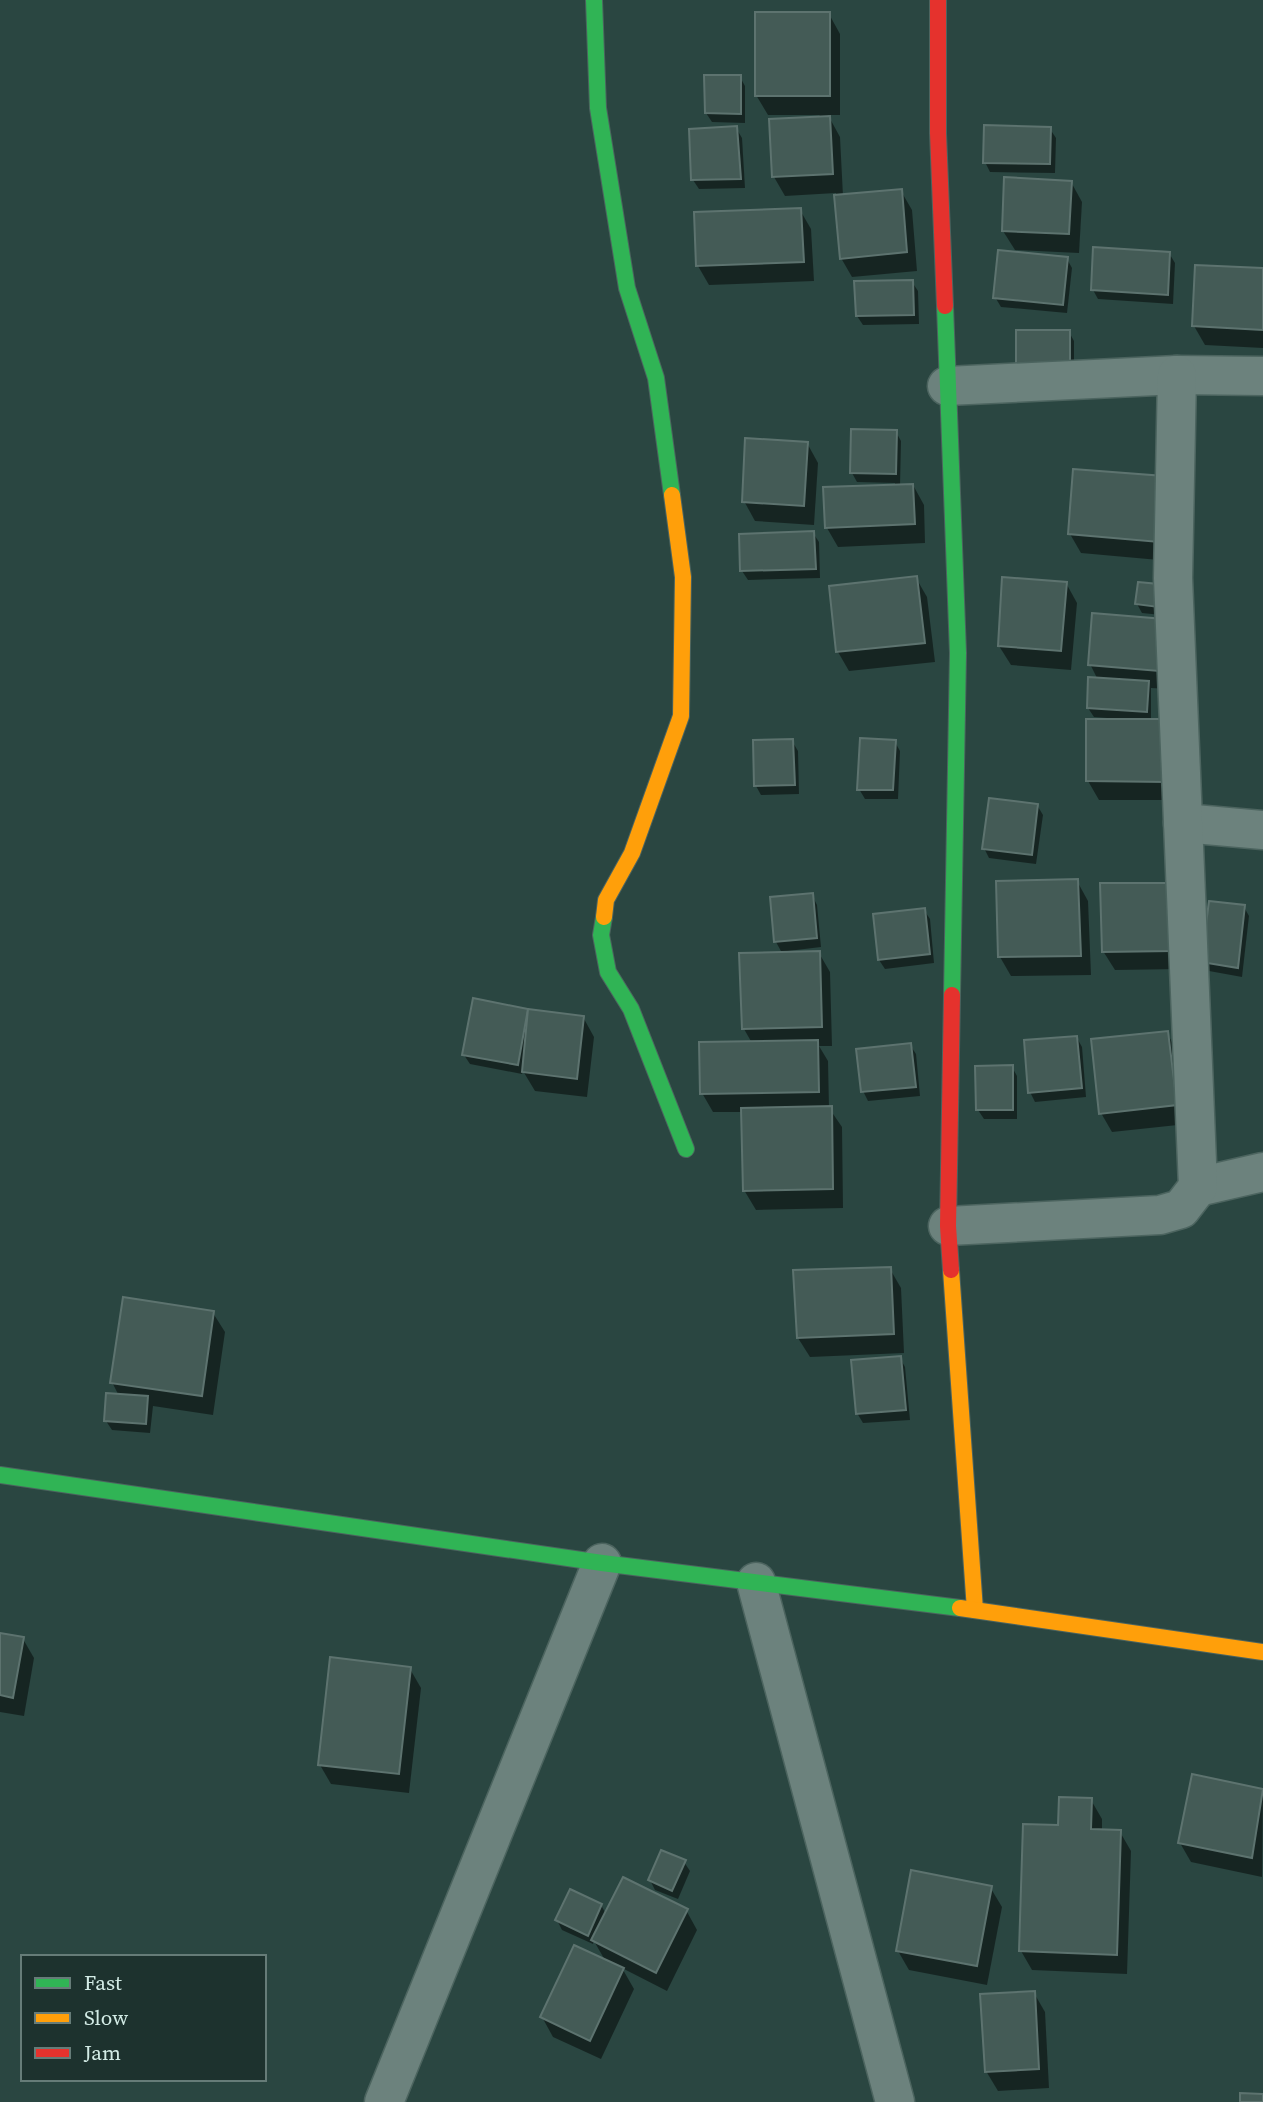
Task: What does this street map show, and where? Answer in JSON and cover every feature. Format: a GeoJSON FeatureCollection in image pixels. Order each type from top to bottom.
{"type":"FeatureCollection","features":[{"type":"Feature","properties":{"kind":"street"},"geometry":{"type":"LineString","coordinates":[[594,0],[598,108],[627,288],[656,378],[683,577],[681,716],[632,853],[606,900],[601,935],[608,972],[631,1009],[686,1149]]}},
{"type":"Feature","properties":{"kind":"street"},"geometry":{"type":"LineString","coordinates":[[938,0],[938,133],[958,653],[948,1226],[975,1610]]}},
{"type":"Feature","properties":{"kind":"street"},"geometry":{"type":"LineString","coordinates":[[947,386],[1177,375],[1263,376]]}},
{"type":"Feature","properties":{"kind":"street"},"geometry":{"type":"LineString","coordinates":[[1177,375],[1173,578],[1198,1187]]}},
{"type":"Feature","properties":{"kind":"street"},"geometry":{"type":"LineString","coordinates":[[1183,824],[1263,830]]}},
{"type":"Feature","properties":{"kind":"street"},"geometry":{"type":"LineString","coordinates":[[948,1226],[1160,1215],[1181,1209],[1198,1187],[1263,1172]]}},
{"type":"Feature","properties":{"kind":"street"},"geometry":{"type":"LineString","coordinates":[[0,1475],[602,1563],[975,1610],[1263,1652]]}},
{"type":"Feature","properties":{"kind":"street"},"geometry":{"type":"LineString","coordinates":[[384,2102],[602,1563]]}},
{"type":"Feature","properties":{"kind":"street"},"geometry":{"type":"LineString","coordinates":[[756,1582],[894,2102]]}},
{"type":"Feature","properties":{"kind":"building"},"geometry":{"type":"Polygon","coordinates":[[[755,12],[830,12],[830,96],[755,96],[755,12]]]}},
{"type":"Feature","properties":{"kind":"building"},"geometry":{"type":"Polygon","coordinates":[[[704,75],[741,75],[741,114],[705,113],[704,75]]]}},
{"type":"Feature","properties":{"kind":"building"},"geometry":{"type":"Polygon","coordinates":[[[830,116],[833,174],[772,177],[769,119],[830,116]]]}},
{"type":"Feature","properties":{"kind":"building"},"geometry":{"type":"Polygon","coordinates":[[[984,125],[1051,127],[1050,164],[983,163],[984,125]]]}},
{"type":"Feature","properties":{"kind":"building"},"geometry":{"type":"Polygon","coordinates":[[[737,126],[741,179],[691,180],[689,129],[737,126]]]}},
{"type":"Feature","properties":{"kind":"building"},"geometry":{"type":"Polygon","coordinates":[[[1004,177],[1072,181],[1069,234],[1002,231],[1004,177]]]}},
{"type":"Feature","properties":{"kind":"building"},"geometry":{"type":"Polygon","coordinates":[[[902,189],[907,252],[840,259],[834,195],[902,189]]]}},
{"type":"Feature","properties":{"kind":"building"},"geometry":{"type":"Polygon","coordinates":[[[801,208],[804,262],[696,266],[694,212],[801,208]]]}},
{"type":"Feature","properties":{"kind":"building"},"geometry":{"type":"Polygon","coordinates":[[[1093,247],[1170,252],[1168,295],[1091,290],[1093,247]]]}},
{"type":"Feature","properties":{"kind":"building"},"geometry":{"type":"Polygon","coordinates":[[[998,250],[1068,257],[1063,305],[993,298],[998,250]]]}},
{"type":"Feature","properties":{"kind":"building"},"geometry":{"type":"Polygon","coordinates":[[[1195,265],[1263,268],[1263,330],[1192,326],[1195,265]]]}},
{"type":"Feature","properties":{"kind":"building"},"geometry":{"type":"Polygon","coordinates":[[[913,280],[914,315],[856,316],[854,281],[913,280]]]}},
{"type":"Feature","properties":{"kind":"building"},"geometry":{"type":"Polygon","coordinates":[[[1016,330],[1070,330],[1070,375],[1016,374],[1016,330]]]}},
{"type":"Feature","properties":{"kind":"building"},"geometry":{"type":"Polygon","coordinates":[[[851,429],[897,430],[896,474],[850,473],[851,429]]]}},
{"type":"Feature","properties":{"kind":"building"},"geometry":{"type":"Polygon","coordinates":[[[745,438],[808,442],[804,506],[742,502],[745,438]]]}},
{"type":"Feature","properties":{"kind":"building"},"geometry":{"type":"Polygon","coordinates":[[[1073,469],[1164,476],[1159,542],[1068,534],[1073,469]]]}},
{"type":"Feature","properties":{"kind":"building"},"geometry":{"type":"Polygon","coordinates":[[[913,484],[915,524],[825,528],[823,487],[913,484]]]}},
{"type":"Feature","properties":{"kind":"building"},"geometry":{"type":"Polygon","coordinates":[[[814,531],[816,569],[740,571],[739,534],[814,531]]]}},
{"type":"Feature","properties":{"kind":"building"},"geometry":{"type":"Polygon","coordinates":[[[917,576],[925,643],[836,652],[829,586],[917,576]]]}},
{"type":"Feature","properties":{"kind":"building"},"geometry":{"type":"Polygon","coordinates":[[[1002,577],[1067,582],[1061,651],[998,646],[1002,577]]]}},
{"type":"Feature","properties":{"kind":"building"},"geometry":{"type":"Polygon","coordinates":[[[1138,582],[1169,585],[1166,608],[1135,604],[1138,582]]]}},
{"type":"Feature","properties":{"kind":"building"},"geometry":{"type":"Polygon","coordinates":[[[1092,613],[1164,619],[1159,671],[1088,665],[1092,613]]]}},
{"type":"Feature","properties":{"kind":"building"},"geometry":{"type":"Polygon","coordinates":[[[1088,677],[1149,681],[1147,712],[1087,708],[1088,677]]]}},
{"type":"Feature","properties":{"kind":"building"},"geometry":{"type":"Polygon","coordinates":[[[1086,719],[1165,719],[1166,782],[1086,781],[1086,719]]]}},
{"type":"Feature","properties":{"kind":"building"},"geometry":{"type":"Polygon","coordinates":[[[860,738],[896,740],[893,790],[857,790],[860,738]]]}},
{"type":"Feature","properties":{"kind":"building"},"geometry":{"type":"Polygon","coordinates":[[[793,739],[795,785],[754,786],[753,740],[793,739]]]}},
{"type":"Feature","properties":{"kind":"building"},"geometry":{"type":"Polygon","coordinates":[[[989,798],[1038,804],[1032,855],[982,849],[989,798]]]}},
{"type":"Feature","properties":{"kind":"building"},"geometry":{"type":"Polygon","coordinates":[[[1078,879],[1081,956],[998,957],[996,881],[1078,879]]]}},
{"type":"Feature","properties":{"kind":"building"},"geometry":{"type":"Polygon","coordinates":[[[1100,883],[1171,883],[1172,951],[1102,952],[1100,883]]]}},
{"type":"Feature","properties":{"kind":"building"},"geometry":{"type":"Polygon","coordinates":[[[813,893],[817,938],[774,942],[770,897],[813,893]]]}},
{"type":"Feature","properties":{"kind":"building"},"geometry":{"type":"Polygon","coordinates":[[[1209,901],[1245,905],[1238,968],[1201,962],[1209,901]]]}},
{"type":"Feature","properties":{"kind":"building"},"geometry":{"type":"Polygon","coordinates":[[[925,908],[930,954],[878,960],[873,914],[925,908]]]}},
{"type":"Feature","properties":{"kind":"building"},"geometry":{"type":"Polygon","coordinates":[[[820,951],[822,1027],[742,1029],[739,953],[820,951]]]}},
{"type":"Feature","properties":{"kind":"building"},"geometry":{"type":"Polygon","coordinates":[[[473,998],[528,1009],[518,1065],[462,1055],[473,998]]]}},
{"type":"Feature","properties":{"kind":"building"},"geometry":{"type":"Polygon","coordinates":[[[528,1009],[584,1016],[577,1079],[522,1072],[528,1009]]]}},
{"type":"Feature","properties":{"kind":"building"},"geometry":{"type":"Polygon","coordinates":[[[1168,1031],[1177,1105],[1099,1114],[1091,1039],[1168,1031]]]}},
{"type":"Feature","properties":{"kind":"building"},"geometry":{"type":"Polygon","coordinates":[[[1077,1036],[1082,1088],[1028,1093],[1024,1040],[1077,1036]]]}},
{"type":"Feature","properties":{"kind":"building"},"geometry":{"type":"Polygon","coordinates":[[[818,1040],[819,1092],[700,1094],[699,1042],[818,1040]]]}},
{"type":"Feature","properties":{"kind":"building"},"geometry":{"type":"Polygon","coordinates":[[[911,1043],[916,1087],[861,1092],[856,1049],[911,1043]]]}},
{"type":"Feature","properties":{"kind":"building"},"geometry":{"type":"Polygon","coordinates":[[[1013,1065],[1013,1110],[976,1110],[975,1066],[1013,1065]]]}},
{"type":"Feature","properties":{"kind":"building"},"geometry":{"type":"Polygon","coordinates":[[[832,1106],[833,1189],[743,1191],[741,1108],[832,1106]]]}},
{"type":"Feature","properties":{"kind":"building"},"geometry":{"type":"Polygon","coordinates":[[[891,1267],[894,1334],[797,1338],[793,1270],[891,1267]]]}},
{"type":"Feature","properties":{"kind":"building"},"geometry":{"type":"Polygon","coordinates":[[[123,1297],[214,1311],[202,1396],[110,1383],[123,1297]]]}},
{"type":"Feature","properties":{"kind":"building"},"geometry":{"type":"Polygon","coordinates":[[[901,1356],[906,1410],[856,1414],[851,1360],[901,1356]]]}},
{"type":"Feature","properties":{"kind":"building"},"geometry":{"type":"Polygon","coordinates":[[[106,1393],[148,1396],[146,1424],[104,1421],[106,1393]]]}},
{"type":"Feature","properties":{"kind":"building"},"geometry":{"type":"Polygon","coordinates":[[[0,1633],[24,1637],[13,1698],[0,1695],[0,1633]]]}},
{"type":"Feature","properties":{"kind":"building"},"geometry":{"type":"Polygon","coordinates":[[[330,1657],[411,1667],[399,1774],[318,1765],[330,1657]]]}},
{"type":"Feature","properties":{"kind":"building"},"geometry":{"type":"Polygon","coordinates":[[[1192,1774],[1263,1789],[1252,1858],[1178,1843],[1192,1774]]]}},
{"type":"Feature","properties":{"kind":"building"},"geometry":{"type":"Polygon","coordinates":[[[1059,1797],[1092,1798],[1091,1829],[1121,1830],[1117,1955],[1019,1951],[1023,1824],[1058,1825],[1059,1797]]]}},
{"type":"Feature","properties":{"kind":"building"},"geometry":{"type":"Polygon","coordinates":[[[661,1850],[686,1860],[672,1891],[648,1880],[661,1850]]]}},
{"type":"Feature","properties":{"kind":"building"},"geometry":{"type":"Polygon","coordinates":[[[911,1870],[992,1886],[977,1966],[896,1951],[911,1870]]]}},
{"type":"Feature","properties":{"kind":"building"},"geometry":{"type":"Polygon","coordinates":[[[623,1877],[688,1909],[656,1973],[591,1940],[623,1877]]]}},
{"type":"Feature","properties":{"kind":"building"},"geometry":{"type":"Polygon","coordinates":[[[570,1889],[602,1904],[588,1936],[555,1920],[570,1889]]]}},
{"type":"Feature","properties":{"kind":"building"},"geometry":{"type":"Polygon","coordinates":[[[574,1945],[624,1968],[590,2041],[540,2017],[574,1945]]]}},
{"type":"Feature","properties":{"kind":"building"},"geometry":{"type":"Polygon","coordinates":[[[1035,1991],[1039,2069],[985,2072],[980,1994],[1035,1991]]]}},
{"type":"Feature","properties":{"kind":"building"},"geometry":{"type":"Polygon","coordinates":[[[1240,2093],[1263,2094],[1263,2102],[1240,2102],[1240,2093]]]}},
{"type":"Feature","properties":{"kind":"traffic: fast"},"geometry":{"type":"LineString","coordinates":[[594,0],[598,108],[627,288],[656,378],[672,495]]}},
{"type":"Feature","properties":{"kind":"traffic: fast"},"geometry":{"type":"LineString","coordinates":[[945,306],[958,653],[952,995]]}},
{"type":"Feature","properties":{"kind":"traffic: fast"},"geometry":{"type":"LineString","coordinates":[[604,917],[601,935],[608,972],[631,1009],[686,1149]]}},
{"type":"Feature","properties":{"kind":"traffic: fast"},"geometry":{"type":"LineString","coordinates":[[0,1475],[602,1563],[960,1608]]}},
{"type":"Feature","properties":{"kind":"traffic: slow"},"geometry":{"type":"LineString","coordinates":[[604,917],[606,900],[632,853],[681,716],[683,577],[672,495]]}},
{"type":"Feature","properties":{"kind":"traffic: slow"},"geometry":{"type":"LineString","coordinates":[[951,1270],[975,1610]]}},
{"type":"Feature","properties":{"kind":"traffic: slow"},"geometry":{"type":"LineString","coordinates":[[960,1608],[1263,1652]]}},
{"type":"Feature","properties":{"kind":"traffic: jam"},"geometry":{"type":"LineString","coordinates":[[938,0],[938,133],[945,306]]}},
{"type":"Feature","properties":{"kind":"traffic: jam"},"geometry":{"type":"LineString","coordinates":[[951,1270],[948,1226],[952,995]]}}]}
